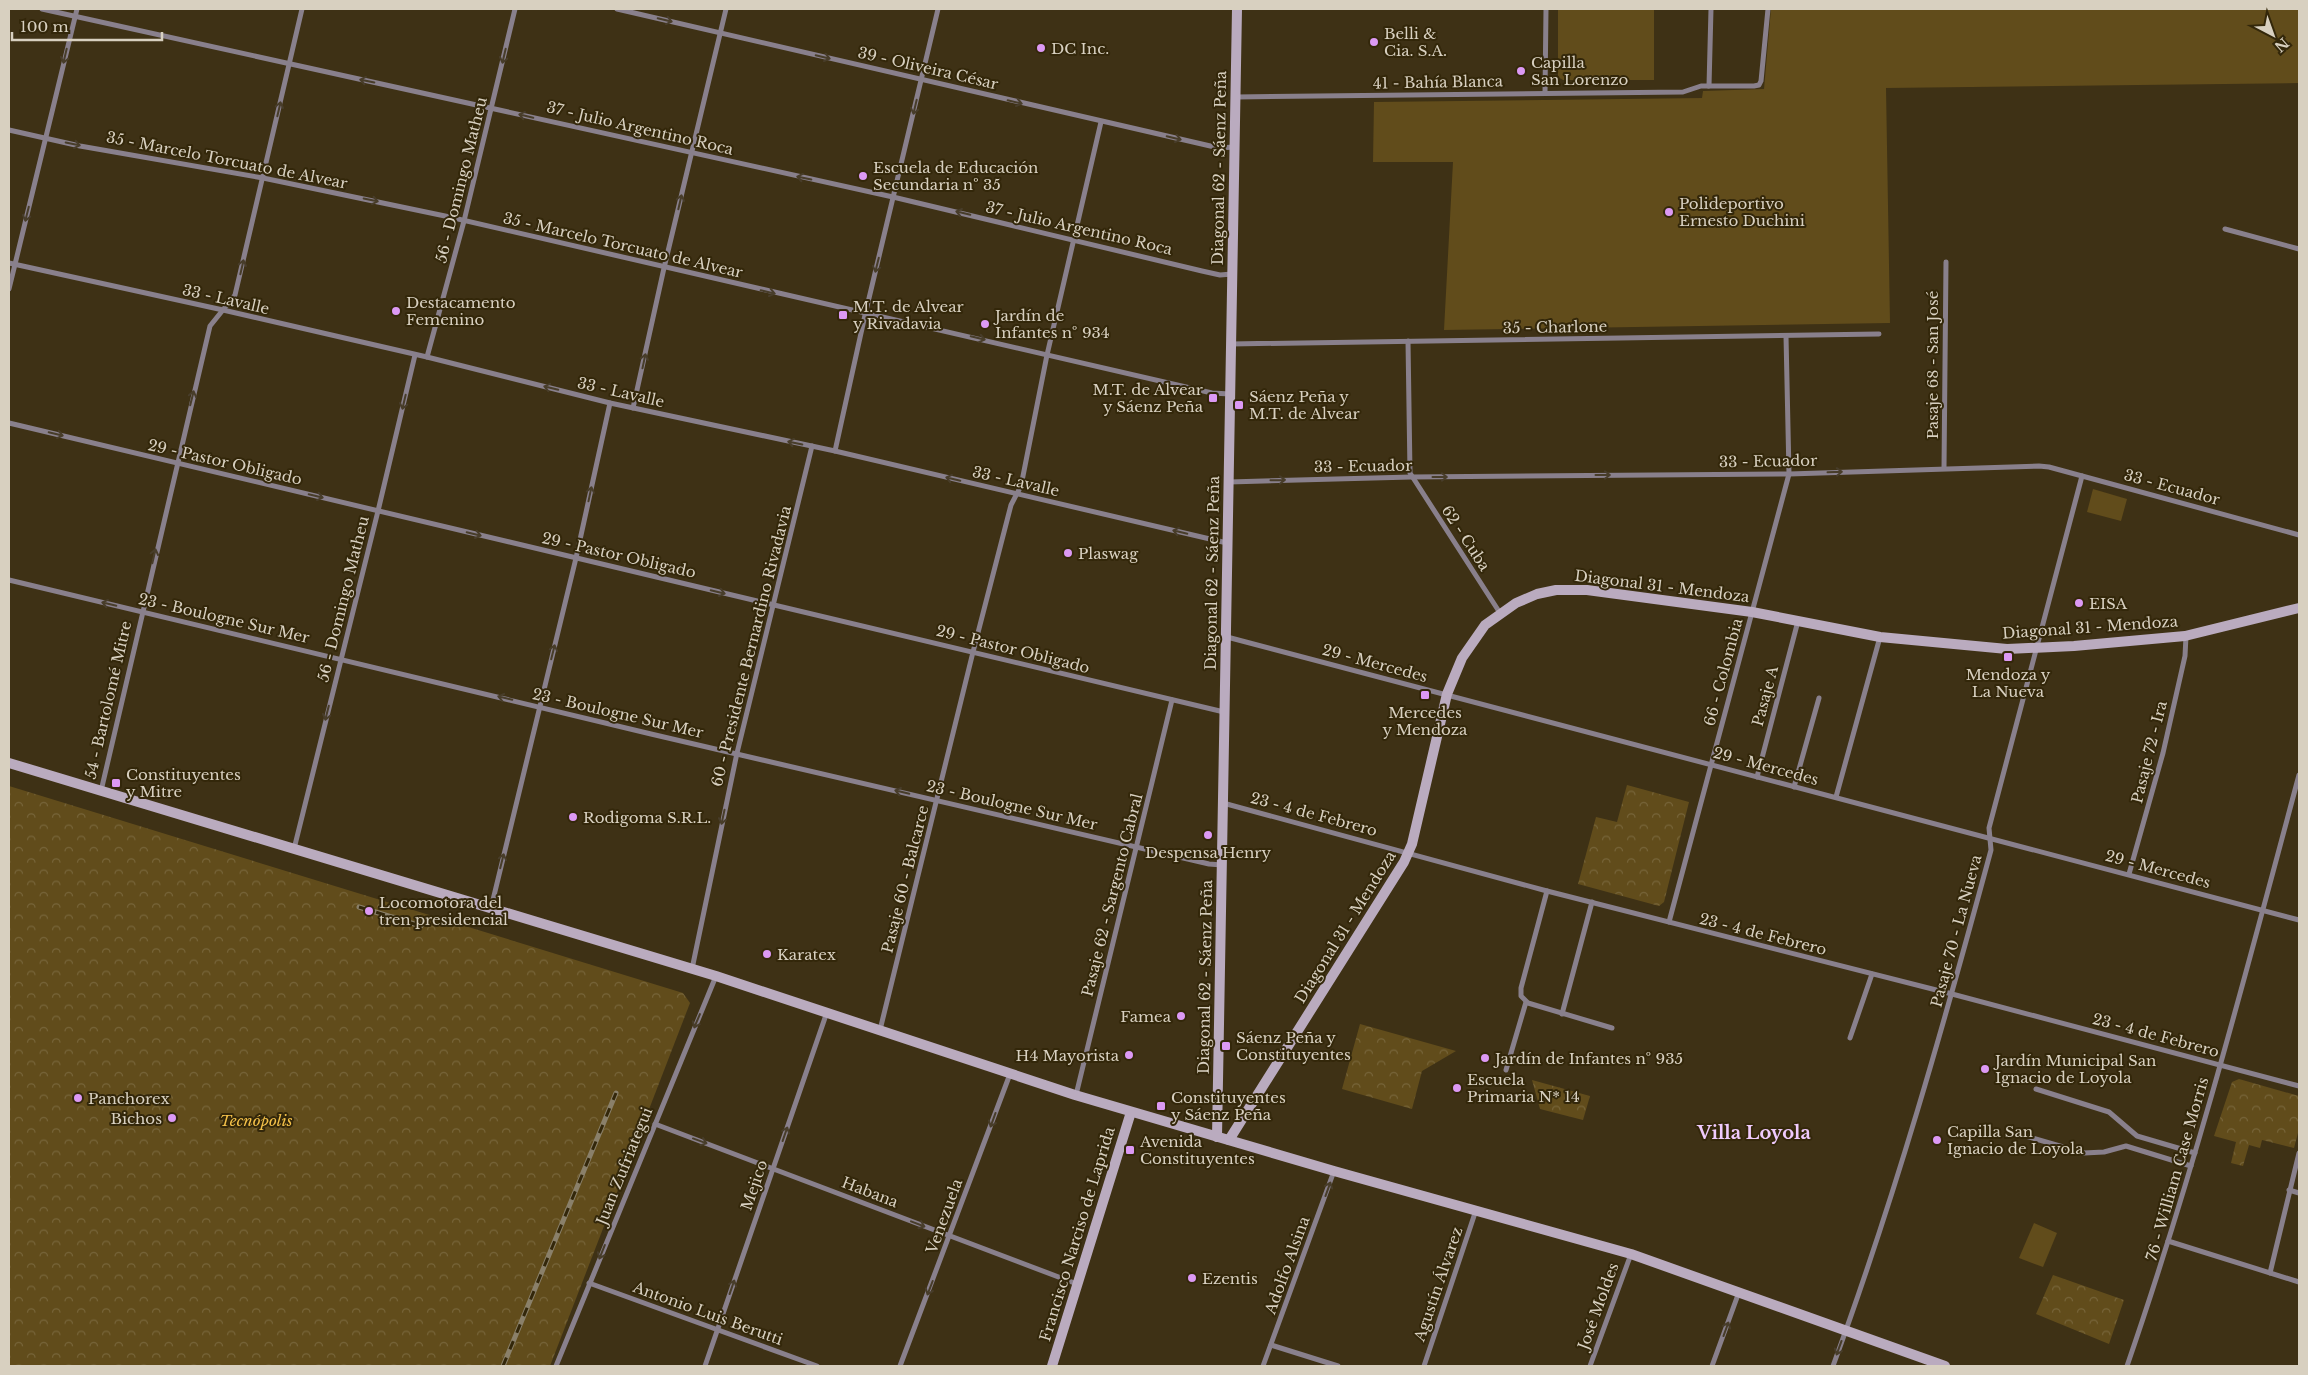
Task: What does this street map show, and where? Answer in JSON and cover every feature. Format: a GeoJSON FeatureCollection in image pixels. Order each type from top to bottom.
{"type":"FeatureCollection","features":[{"type":"Feature","properties":{"kind":"street","name":"37 - Julio Argentino Roca"},"geometry":{"type":"LineString","coordinates":[[42,9],[893,197],[1211,273],[1232,274]]}},
{"type":"Feature","properties":{"kind":"street"},"geometry":{"type":"LineString","coordinates":[[9,289],[12,264],[46,139],[77,9]]}},
{"type":"Feature","properties":{"kind":"street","name":"54 - Bartolomé Mitre"},"geometry":{"type":"LineString","coordinates":[[100,791],[210,326],[235,295],[302,9]]}},
{"type":"Feature","properties":{"kind":"street","name":"56 - Domingo Matheu"},"geometry":{"type":"LineString","coordinates":[[427,357],[464,221],[515,9]]}},
{"type":"Feature","properties":{"kind":"street","name":"39 - Oliveira César"},"geometry":{"type":"LineString","coordinates":[[617,9],[1101,122],[1219,148],[1234,147]]}},
{"type":"Feature","properties":{"kind":"street"},"geometry":{"type":"LineString","coordinates":[[633,408],[664,268],[726,9]]}},
{"type":"Feature","properties":{"kind":"street"},"geometry":{"type":"LineString","coordinates":[[836,451],[865,314],[938,9]]}},
{"type":"Feature","properties":{"kind":"street","name":"Diagonal 62 - Sáenz Peña"},"geometry":{"type":"LineString","coordinates":[[1217,1137],[1237,9]]}},
{"type":"Feature","properties":{"kind":"street"},"geometry":{"type":"LineString","coordinates":[[1546,9],[1546,93]]}},
{"type":"Feature","properties":{"kind":"street"},"geometry":{"type":"LineString","coordinates":[[1709,86],[1711,9]]}},
{"type":"Feature","properties":{"kind":"street","name":"41 - Bahía Blanca"},"geometry":{"type":"LineString","coordinates":[[1236,97],[1683,92],[1709,86],[1759,85],[1761,81],[1768,9]]}},
{"type":"Feature","properties":{"kind":"street","name":"Pasaje 60 - Balcarce"},"geometry":{"type":"LineString","coordinates":[[880,1030],[973,652],[1012,505],[1021,486],[1047,355],[1101,122]]}},
{"type":"Feature","properties":{"kind":"street","name":"35 - Marcelo Torcuato de Alvear"},"geometry":{"type":"LineString","coordinates":[[9,130],[46,139],[262,178],[464,221],[1212,393],[1230,394]]}},
{"type":"Feature","properties":{"kind":"street"},"geometry":{"type":"LineString","coordinates":[[2225,229],[2299,249]]}},
{"type":"Feature","properties":{"kind":"street","name":"Pasaje 68 - San José"},"geometry":{"type":"LineString","coordinates":[[1944,468],[1946,262]]}},
{"type":"Feature","properties":{"kind":"street","name":"33 - Lavalle"},"geometry":{"type":"LineString","coordinates":[[12,264],[223,310],[427,357],[610,403],[836,451],[1227,543]]}},
{"type":"Feature","properties":{"kind":"street","name":"35 - Charlone"},"geometry":{"type":"LineString","coordinates":[[1231,344],[1879,334]]}},
{"type":"Feature","properties":{"kind":"street","name":"66 - Colombia"},"geometry":{"type":"LineString","coordinates":[[1669,922],[1788,474],[1786,336]]}},
{"type":"Feature","properties":{"kind":"street"},"geometry":{"type":"LineString","coordinates":[[1408,341],[1408,468],[1412,477]]}},
{"type":"Feature","properties":{"kind":"street","name":"56 - Domingo Matheu"},"geometry":{"type":"LineString","coordinates":[[294,849],[415,355]]}},
{"type":"Feature","properties":{"kind":"street"},"geometry":{"type":"LineString","coordinates":[[491,908],[576,558],[610,403]]}},
{"type":"Feature","properties":{"kind":"street","name":"29 - Pastor Obligado"},"geometry":{"type":"LineString","coordinates":[[9,423],[1224,712]]}},
{"type":"Feature","properties":{"kind":"street","name":"60 - Presidente Bernardino Rivadavia"},"geometry":{"type":"LineString","coordinates":[[692,969],[737,753],[812,446]]}},
{"type":"Feature","properties":{"kind":"street","name":"33 - Ecuador"},"geometry":{"type":"LineString","coordinates":[[1229,482],[1412,477],[1788,474],[2039,466],[2299,535]]}},
{"type":"Feature","properties":{"kind":"street","name":"Pasaje 70 - La Nueva"},"geometry":{"type":"LineString","coordinates":[[1832,1366],[1894,1186],[1952,994],[1991,850],[1989,828],[2035,648],[2082,476]]}},
{"type":"Feature","properties":{"kind":"street","name":"62 - Cuba"},"geometry":{"type":"LineString","coordinates":[[1412,477],[1500,613]]}},
{"type":"Feature","properties":{"kind":"street","name":"23 - Boulogne Sur Mer"},"geometry":{"type":"LineString","coordinates":[[9,580],[540,707],[1209,864],[1222,865]]}},
{"type":"Feature","properties":{"kind":"street","name":"Diagonal 31 - Mendoza"},"geometry":{"type":"LineString","coordinates":[[1229,1140],[1338,969],[1409,852],[1447,694],[1453,677],[1469,646],[1485,625],[1500,613],[1537,594],[1574,589],[1752,612],[1880,637],[1967,646],[2035,648],[2186,636],[2299,608]]}},
{"type":"Feature","properties":{"kind":"street","name":"Pasaje A"},"geometry":{"type":"LineString","coordinates":[[1757,777],[1798,621]]}},
{"type":"Feature","properties":{"kind":"street","name":"Pasaje 72 - Ira"},"geometry":{"type":"LineString","coordinates":[[2129,874],[2167,734],[2185,656],[2186,636]]}},
{"type":"Feature","properties":{"kind":"street","name":"29 - Mercedes"},"geometry":{"type":"LineString","coordinates":[[1226,637],[2299,920]]}},
{"type":"Feature","properties":{"kind":"street"},"geometry":{"type":"LineString","coordinates":[[1836,797],[1880,637]]}},
{"type":"Feature","properties":{"kind":"street"},"geometry":{"type":"LineString","coordinates":[[1794,787],[1819,698]]}},
{"type":"Feature","properties":{"kind":"street","name":"Pasaje 62 - Sargento Cabral"},"geometry":{"type":"LineString","coordinates":[[1076,1095],[1172,700]]}},
{"type":"Feature","properties":{"kind":"street"},"geometry":{"type":"LineString","coordinates":[[9,763],[716,976],[1010,1074],[1131,1112],[1631,1254],[1946,1366]]}},
{"type":"Feature","properties":{"kind":"street","name":"76 - William Case Morris"},"geometry":{"type":"LineString","coordinates":[[2126,1366],[2195,1153],[2299,774]]}},
{"type":"Feature","properties":{"kind":"street","name":"23 - 4 de Febrero"},"geometry":{"type":"LineString","coordinates":[[1222,803],[1409,852],[1547,891],[1952,994],[2299,1086]]}},
{"type":"Feature","properties":{"kind":"street"},"geometry":{"type":"LineString","coordinates":[[1547,891],[1521,988],[1521,996],[1526,1002],[1612,1028]]}},
{"type":"Feature","properties":{"kind":"street"},"geometry":{"type":"LineString","coordinates":[[1562,1014],[1592,902]]}},
{"type":"Feature","properties":{"kind":"street"},"geometry":{"type":"LineString","coordinates":[[1850,1038],[1872,974]]}},
{"type":"Feature","properties":{"kind":"street","name":"Juan Zufriategui"},"geometry":{"type":"LineString","coordinates":[[556,1366],[716,976]]}},
{"type":"Feature","properties":{"kind":"street"},"geometry":{"type":"LineString","coordinates":[[1506,1070],[1526,1002]]}},
{"type":"Feature","properties":{"kind":"street","name":"Mejico"},"geometry":{"type":"LineString","coordinates":[[705,1366],[827,1012]]}},
{"type":"Feature","properties":{"kind":"street","name":"Venezuela"},"geometry":{"type":"LineString","coordinates":[[900,1366],[1010,1074]]}},
{"type":"Feature","properties":{"kind":"street"},"geometry":{"type":"LineString","coordinates":[[2036,1089],[2109,1112],[2137,1136],[2195,1153]]}},
{"type":"Feature","properties":{"kind":"street","name":"Francisco Narciso de Laprida"},"geometry":{"type":"LineString","coordinates":[[1052,1366],[1131,1112]]}},
{"type":"Feature","properties":{"kind":"street","name":"Habana"},"geometry":{"type":"LineString","coordinates":[[655,1124],[1077,1284]]}},
{"type":"Feature","properties":{"kind":"street"},"geometry":{"type":"LineString","coordinates":[[2022,1135],[2084,1153],[2104,1152],[2126,1146],[2191,1166]]}},
{"type":"Feature","properties":{"kind":"street"},"geometry":{"type":"LineString","coordinates":[[2270,1273],[2299,1153]]}},
{"type":"Feature","properties":{"kind":"street","name":"Adolfo Alsina"},"geometry":{"type":"LineString","coordinates":[[1264,1366],[1334,1171]]}},
{"type":"Feature","properties":{"kind":"street"},"geometry":{"type":"LineString","coordinates":[[2289,1190],[2299,1193]]}},
{"type":"Feature","properties":{"kind":"street","name":"Agustín Álvarez"},"geometry":{"type":"LineString","coordinates":[[1424,1366],[1476,1210]]}},
{"type":"Feature","properties":{"kind":"street"},"geometry":{"type":"LineString","coordinates":[[2168,1240],[2299,1282]]}},
{"type":"Feature","properties":{"kind":"street","name":"José Moldes"},"geometry":{"type":"LineString","coordinates":[[1590,1366],[1631,1254]]}},
{"type":"Feature","properties":{"kind":"street","name":"Antonio Luis Berutti"},"geometry":{"type":"LineString","coordinates":[[589,1283],[817,1366]]}},
{"type":"Feature","properties":{"kind":"street"},"geometry":{"type":"LineString","coordinates":[[1712,1366],[1739,1292]]}},
{"type":"Feature","properties":{"kind":"street"},"geometry":{"type":"LineString","coordinates":[[1272,1345],[1338,1366]]}},
{"type":"Feature","properties":{"kind":"green space"},"geometry":{"type":"Polygon","coordinates":[[[1558,9],[1654,9],[1654,80],[1563,80],[1558,77],[1558,9]]]}},
{"type":"Feature","properties":{"kind":"green space","name":"Polideportivo Ernesto Duchini"},"geometry":{"type":"Polygon","coordinates":[[[1771,9],[2299,9],[2299,83],[1886,88],[1890,323],[1444,330],[1453,162],[1373,162],[1374,102],[1702,98],[1703,91],[1764,89],[1771,9]]]}},
{"type":"Feature","properties":{"kind":"green space"},"geometry":{"type":"Polygon","coordinates":[[[2093,489],[2127,499],[2121,521],[2087,512],[2093,489]]]}},
{"type":"Feature","properties":{"kind":"green space"},"geometry":{"type":"Polygon","coordinates":[[[1627,785],[1689,802],[1664,902],[1659,906],[1578,884],[1596,817],[1617,822],[1627,785]]]}},
{"type":"Feature","properties":{"kind":"green space","name":"Tecnópolis"},"geometry":{"type":"Polygon","coordinates":[[[9,786],[683,993],[690,1003],[550,1366],[9,1366],[9,786]]]}},
{"type":"Feature","properties":{"kind":"green space"},"geometry":{"type":"Polygon","coordinates":[[[1360,1024],[1456,1051],[1422,1071],[1412,1109],[1342,1089],[1360,1024]]]}},
{"type":"Feature","properties":{"kind":"green space"},"geometry":{"type":"Polygon","coordinates":[[[2239,1079],[2299,1096],[2299,1129],[2294,1148],[2262,1140],[2260,1148],[2249,1145],[2243,1166],[2231,1163],[2236,1142],[2214,1136],[2232,1082],[2239,1079]]]}},
{"type":"Feature","properties":{"kind":"green space"},"geometry":{"type":"Polygon","coordinates":[[[1532,1080],[1590,1096],[1583,1120],[1540,1109],[1532,1080]]]}},
{"type":"Feature","properties":{"kind":"green space"},"geometry":{"type":"Polygon","coordinates":[[[2034,1223],[2057,1233],[2043,1267],[2019,1258],[2034,1223]]]}},
{"type":"Feature","properties":{"kind":"green space"},"geometry":{"type":"Polygon","coordinates":[[[2053,1275],[2124,1300],[2109,1344],[2036,1314],[2053,1275]]]}},
{"type":"Feature","properties":{"kind":"railway"},"geometry":{"type":"LineString","coordinates":[[359,907],[421,926]]}},
{"type":"Feature","properties":{"kind":"railway"},"geometry":{"type":"LineString","coordinates":[[503,1366],[616,1093]]}},
{"type":"Feature","properties":{"kind":"place","name":"Belli & Cia. S.A."},"geometry":{"type":"Point","coordinates":[1374,42]}},
{"type":"Feature","properties":{"kind":"place","name":"DC Inc."},"geometry":{"type":"Point","coordinates":[1041,48]}},
{"type":"Feature","properties":{"kind":"place","name":"Capilla San Lorenzo"},"geometry":{"type":"Point","coordinates":[1521,71]}},
{"type":"Feature","properties":{"kind":"place","name":"Escuela de Educación Secundaria nº 35"},"geometry":{"type":"Point","coordinates":[863,176]}},
{"type":"Feature","properties":{"kind":"place","name":"Polideportivo Ernesto Duchini"},"geometry":{"type":"Point","coordinates":[1669,212]}},
{"type":"Feature","properties":{"kind":"place","name":"Destacamento Femenino"},"geometry":{"type":"Point","coordinates":[396,311]}},
{"type":"Feature","properties":{"kind":"place","name":"M.T. de Alvear y Rivadavia"},"geometry":{"type":"Point","coordinates":[843,315]}},
{"type":"Feature","properties":{"kind":"place","name":"Jardín de Infantes nº 934"},"geometry":{"type":"Point","coordinates":[985,324]}},
{"type":"Feature","properties":{"kind":"place","name":"M.T. de Alvear y Sáenz Peña"},"geometry":{"type":"Point","coordinates":[1213,398]}},
{"type":"Feature","properties":{"kind":"place","name":"Sáenz Peña y M.T. de Alvear"},"geometry":{"type":"Point","coordinates":[1239,405]}},
{"type":"Feature","properties":{"kind":"place","name":"Plaswag"},"geometry":{"type":"Point","coordinates":[1068,553]}},
{"type":"Feature","properties":{"kind":"place","name":"EISA"},"geometry":{"type":"Point","coordinates":[2079,603]}},
{"type":"Feature","properties":{"kind":"place","name":"Mendoza y La Nueva"},"geometry":{"type":"Point","coordinates":[2008,657]}},
{"type":"Feature","properties":{"kind":"place","name":"Mercedes y Mendoza"},"geometry":{"type":"Point","coordinates":[1425,695]}},
{"type":"Feature","properties":{"kind":"place","name":"Constituyentes y Mitre"},"geometry":{"type":"Point","coordinates":[116,783]}},
{"type":"Feature","properties":{"kind":"place","name":"Rodigoma S.R.L."},"geometry":{"type":"Point","coordinates":[573,817]}},
{"type":"Feature","properties":{"kind":"place","name":"Despensa Henry"},"geometry":{"type":"Point","coordinates":[1208,835]}},
{"type":"Feature","properties":{"kind":"place","name":"Locomotora del tren presidencial"},"geometry":{"type":"Point","coordinates":[369,911]}},
{"type":"Feature","properties":{"kind":"place","name":"Karatex"},"geometry":{"type":"Point","coordinates":[767,954]}},
{"type":"Feature","properties":{"kind":"place","name":"Famea"},"geometry":{"type":"Point","coordinates":[1181,1016]}},
{"type":"Feature","properties":{"kind":"place","name":"Sáenz Peña y Constituyentes"},"geometry":{"type":"Point","coordinates":[1226,1046]}},
{"type":"Feature","properties":{"kind":"place","name":"H4 Mayorista"},"geometry":{"type":"Point","coordinates":[1129,1055]}},
{"type":"Feature","properties":{"kind":"place","name":"Jardín de Infantes nº 935"},"geometry":{"type":"Point","coordinates":[1485,1058]}},
{"type":"Feature","properties":{"kind":"place","name":"Jardín Municipal San Ignacio de Loyola"},"geometry":{"type":"Point","coordinates":[1985,1069]}},
{"type":"Feature","properties":{"kind":"place","name":"Escuela Primaria N* 14"},"geometry":{"type":"Point","coordinates":[1457,1088]}},
{"type":"Feature","properties":{"kind":"place","name":"Panchorex"},"geometry":{"type":"Point","coordinates":[78,1098]}},
{"type":"Feature","properties":{"kind":"place","name":"Constituyentes y Sáenz Peña"},"geometry":{"type":"Point","coordinates":[1161,1106]}},
{"type":"Feature","properties":{"kind":"place","name":"Bichos"},"geometry":{"type":"Point","coordinates":[172,1118]}},
{"type":"Feature","properties":{"kind":"place","name":"Capilla San Ignacio de Loyola"},"geometry":{"type":"Point","coordinates":[1937,1140]}},
{"type":"Feature","properties":{"kind":"place","name":"Avenida Constituyentes"},"geometry":{"type":"Point","coordinates":[1130,1150]}},
{"type":"Feature","properties":{"kind":"place","name":"Ezentis"},"geometry":{"type":"Point","coordinates":[1192,1278]}},
{"type":"Feature","properties":{"kind":"district","name":"Villa Loyola"},"geometry":{"type":"Point","coordinates":[1754,1133]}}]}
